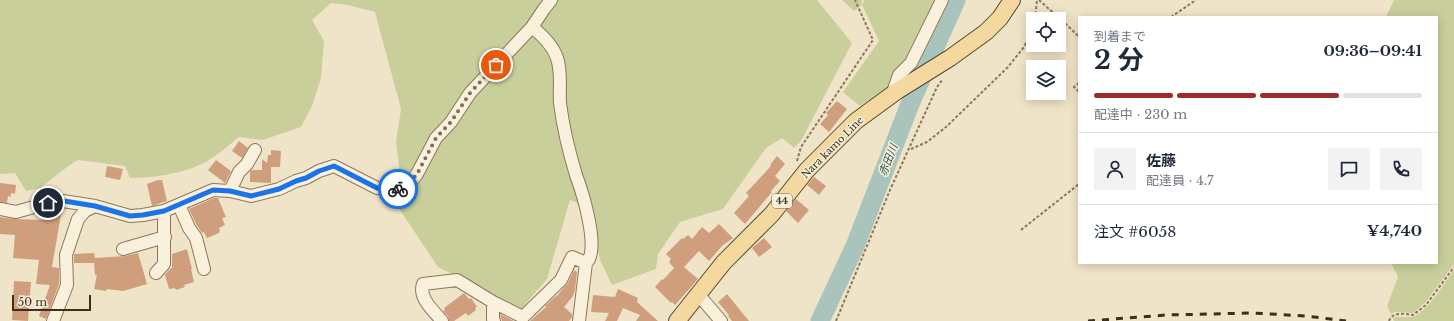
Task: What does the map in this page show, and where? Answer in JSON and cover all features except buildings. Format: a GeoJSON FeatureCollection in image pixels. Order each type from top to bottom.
{"type":"FeatureCollection","features":[{"type":"Feature","properties":{"kind":"main road","name":"Nara kamo Line"},"geometry":{"type":"LineString","coordinates":[[677,321],[724,262],[772,214],[807,170],[856,121],[895,93],[950,58],[994,25],[1012,0]]}},
{"type":"Feature","properties":{"kind":"street"},"geometry":{"type":"LineString","coordinates":[[0,209],[16,212],[48,203],[64,201],[95,206],[130,216],[164,211],[213,190],[230,191],[251,196],[279,189],[334,166],[377,188],[396,190],[406,187],[417,174],[436,138],[451,122],[470,93],[532,27],[551,0]]}},
{"type":"Feature","properties":{"kind":"street"},"geometry":{"type":"LineString","coordinates":[[895,93],[899,75],[911,63],[942,0]]}},
{"type":"Feature","properties":{"kind":"street"},"geometry":{"type":"LineString","coordinates":[[532,27],[553,49],[557,58],[562,111],[574,167],[586,205],[590,231],[590,256],[586,263],[578,321]]}},
{"type":"Feature","properties":{"kind":"street"},"geometry":{"type":"LineString","coordinates":[[230,191],[239,172],[247,164],[255,150]]}},
{"type":"Feature","properties":{"kind":"street"},"geometry":{"type":"LineString","coordinates":[[179,205],[189,228],[196,238],[204,269]]}},
{"type":"Feature","properties":{"kind":"street"},"geometry":{"type":"LineString","coordinates":[[53,321],[67,285],[66,255],[78,219],[85,211],[95,206]]}},
{"type":"Feature","properties":{"kind":"street"},"geometry":{"type":"LineString","coordinates":[[156,273],[164,264],[164,211]]}},
{"type":"Feature","properties":{"kind":"street"},"geometry":{"type":"LineString","coordinates":[[123,249],[165,237]]}},
{"type":"Feature","properties":{"kind":"street"},"geometry":{"type":"LineString","coordinates":[[442,321],[424,298],[421,289],[423,284],[457,280],[493,302],[522,317],[561,280],[572,256],[586,263]]}},
{"type":"Feature","properties":{"kind":"street"},"geometry":{"type":"LineString","coordinates":[[698,294],[721,321]]}},
{"type":"Feature","properties":{"kind":"street"},"geometry":{"type":"LineString","coordinates":[[493,302],[494,321]]}},
{"type":"Feature","properties":{"kind":"path"},"geometry":{"type":"LineString","coordinates":[[797,162],[801,147],[873,40],[855,0]]}},
{"type":"Feature","properties":{"kind":"path"},"geometry":{"type":"LineString","coordinates":[[1036,12],[1038,0]]}},
{"type":"Feature","properties":{"kind":"path"},"geometry":{"type":"LineString","coordinates":[[1038,0],[1078,36]]}},
{"type":"Feature","properties":{"kind":"path"},"geometry":{"type":"LineString","coordinates":[[1172,16],[1196,0]]}},
{"type":"Feature","properties":{"kind":"path"},"geometry":{"type":"LineString","coordinates":[[910,149],[926,142],[946,127],[1008,67],[1026,43]]}},
{"type":"Feature","properties":{"kind":"path"},"geometry":{"type":"LineString","coordinates":[[836,321],[890,190],[937,87],[945,75]]}},
{"type":"Feature","properties":{"kind":"path"},"geometry":{"type":"LineString","coordinates":[[1078,84],[1074,87],[1078,91]]}},
{"type":"Feature","properties":{"kind":"path"},"geometry":{"type":"LineString","coordinates":[[1021,230],[1078,185]]}},
{"type":"Feature","properties":{"kind":"path"},"geometry":{"type":"LineString","coordinates":[[1389,321],[1395,314],[1414,315],[1426,304],[1454,267]]}},
{"type":"Feature","properties":{"kind":"green space"},"geometry":{"type":"Polygon","coordinates":[[[0,0],[548,0],[515,41],[416,173],[398,187],[400,175],[396,142],[401,109],[375,12],[348,5],[331,3],[312,20],[324,41],[321,78],[312,106],[301,127],[263,140],[239,137],[202,164],[176,173],[157,176],[130,178],[125,166],[78,160],[40,188],[26,191],[15,173],[0,174],[0,0]]]}},
{"type":"Feature","properties":{"kind":"green space"},"geometry":{"type":"Polygon","coordinates":[[[554,0],[817,0],[852,43],[801,141],[794,148],[782,138],[766,148],[723,209],[680,222],[658,254],[656,269],[612,285],[600,260],[590,208],[570,200],[547,279],[522,308],[489,296],[458,276],[438,267],[396,204],[397,192],[473,95],[554,0]]]}},
{"type":"Feature","properties":{"kind":"green space"},"geometry":{"type":"Polygon","coordinates":[[[842,0],[862,0],[861,6],[854,11],[842,0]]]}},
{"type":"Feature","properties":{"kind":"green space"},"geometry":{"type":"Polygon","coordinates":[[[864,0],[943,0],[906,75],[860,106],[843,92],[879,41],[862,5],[864,0]]]}},
{"type":"Feature","properties":{"kind":"green space"},"geometry":{"type":"Polygon","coordinates":[[[1394,0],[1454,0],[1454,264],[1425,303],[1413,313],[1395,312],[1391,314],[1387,306],[1398,277],[1392,264],[1438,264],[1438,16],[1386,16],[1394,0]]]}},
{"type":"Feature","properties":{"kind":"green space"},"geometry":{"type":"Polygon","coordinates":[[[1454,270],[1454,321],[1394,321],[1393,318],[1395,317],[1412,317],[1421,312],[1436,295],[1454,270]]]}},
{"type":"Feature","properties":{"kind":"waterway","name":"赤田川"},"geometry":{"type":"LineString","coordinates":[[820,321],[855,246],[910,104],[956,0]]}},
{"type":"Feature","properties":{"kind":"railway"},"geometry":{"type":"LineString","coordinates":[[1088,321],[1166,315],[1253,313],[1306,316],[1346,321]]}},
{"type":"Feature","properties":{"kind":"way so far"},"geometry":{"type":"LineString","coordinates":[[398,189],[406,187],[417,174],[436,138],[451,122],[470,93],[496,65]]}},
{"type":"Feature","properties":{"kind":"route"},"geometry":{"type":"LineString","coordinates":[[48,203],[64,201],[95,206],[130,216],[143,215],[164,211],[213,190],[230,191],[251,196],[279,189],[334,166],[377,188],[398,189]]}}]}
